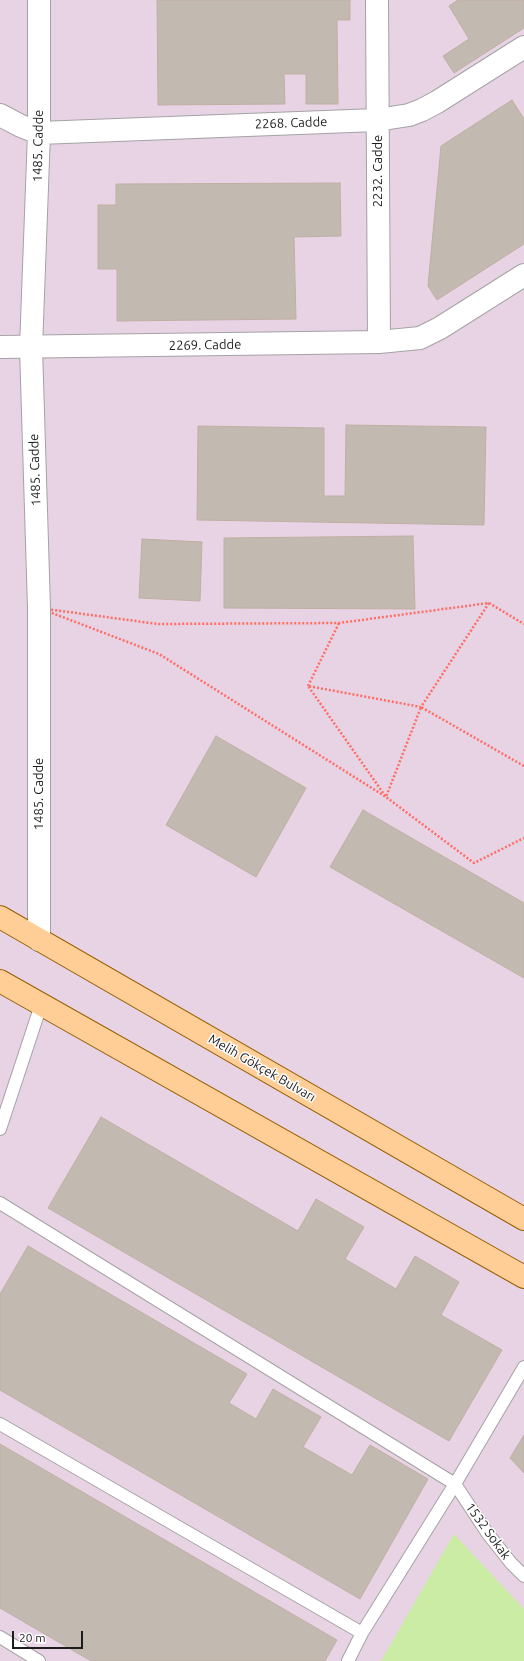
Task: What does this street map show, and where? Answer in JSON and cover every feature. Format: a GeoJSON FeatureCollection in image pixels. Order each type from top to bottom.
{"type":"FeatureCollection","features":[{"type":"Feature","properties":{"kind":"main road","name":"Melih Gökçek Bulvarı"},"geometry":{"type":"LineString","coordinates":[[0,917],[524,1220]]}},
{"type":"Feature","properties":{"kind":"main road"},"geometry":{"type":"LineString","coordinates":[[0,981],[524,1277]]}},
{"type":"Feature","properties":{"kind":"street","name":"1485. Cadde"},"geometry":{"type":"LineString","coordinates":[[39,940],[39,608],[31,348],[39,133],[40,0]]}},
{"type":"Feature","properties":{"kind":"street","name":"2232. Cadde"},"geometry":{"type":"LineString","coordinates":[[376,0],[379,342]]}},
{"type":"Feature","properties":{"kind":"street","name":"2268. Cadde"},"geometry":{"type":"LineString","coordinates":[[39,133],[378,120],[409,115],[437,102],[523,49]]}},
{"type":"Feature","properties":{"kind":"street"},"geometry":{"type":"LineString","coordinates":[[0,115],[39,133]]}},
{"type":"Feature","properties":{"kind":"street","name":"2269. Cadde"},"geometry":{"type":"LineString","coordinates":[[0,347],[31,348],[379,342],[420,338],[440,328],[524,275]]}},
{"type":"Feature","properties":{"kind":"lane"},"geometry":{"type":"LineString","coordinates":[[0,1128],[41,1005]]}},
{"type":"Feature","properties":{"kind":"lane"},"geometry":{"type":"LineString","coordinates":[[0,1203],[455,1484]]}},
{"type":"Feature","properties":{"kind":"lane"},"geometry":{"type":"LineString","coordinates":[[348,1661],[362,1633],[455,1484],[524,1367]]}},
{"type":"Feature","properties":{"kind":"lane"},"geometry":{"type":"LineString","coordinates":[[0,1424],[362,1633]]}},
{"type":"Feature","properties":{"kind":"lane","name":"1532 Sokak"},"geometry":{"type":"LineString","coordinates":[[455,1484],[488,1534],[511,1564],[524,1576]]}},
{"type":"Feature","properties":{"kind":"lane"},"geometry":{"type":"LineString","coordinates":[[0,1637],[39,1661]]}},
{"type":"Feature","properties":{"kind":"path"},"geometry":{"type":"LineString","coordinates":[[39,608],[158,624],[339,623],[489,603],[524,624]]}},
{"type":"Feature","properties":{"kind":"path"},"geometry":{"type":"LineString","coordinates":[[386,797],[421,707],[489,603]]}},
{"type":"Feature","properties":{"kind":"path"},"geometry":{"type":"LineString","coordinates":[[39,608],[159,654],[386,797],[474,863],[524,838]]}},
{"type":"Feature","properties":{"kind":"path"},"geometry":{"type":"LineString","coordinates":[[308,686],[339,623]]}},
{"type":"Feature","properties":{"kind":"path"},"geometry":{"type":"LineString","coordinates":[[308,686],[386,797]]}},
{"type":"Feature","properties":{"kind":"path"},"geometry":{"type":"LineString","coordinates":[[308,686],[421,707],[524,766]]}},
{"type":"Feature","properties":{"kind":"shaded area"},"geometry":{"type":"Polygon","coordinates":[[[0,0],[524,0],[524,1661],[0,1661],[0,0]]]}},
{"type":"Feature","properties":{"kind":"green space"},"geometry":{"type":"Polygon","coordinates":[[[454,1534],[524,1609],[524,1661],[381,1661],[454,1534]]]}},
{"type":"Feature","properties":{"kind":"building"},"geometry":{"type":"Polygon","coordinates":[[[157,0],[350,0],[350,20],[337,20],[338,104],[306,104],[306,74],[284,74],[285,104],[158,105],[157,0]]]}},
{"type":"Feature","properties":{"kind":"building"},"geometry":{"type":"Polygon","coordinates":[[[458,0],[524,0],[524,28],[454,73],[443,56],[469,39],[449,6],[458,0]]]}},
{"type":"Feature","properties":{"kind":"building"},"geometry":{"type":"Polygon","coordinates":[[[512,100],[524,119],[524,244],[437,300],[428,286],[441,146],[512,100]]]}},
{"type":"Feature","properties":{"kind":"building"},"geometry":{"type":"Polygon","coordinates":[[[340,183],[341,236],[294,237],[296,319],[117,321],[117,269],[98,269],[98,205],[116,205],[116,184],[340,183]]]}},
{"type":"Feature","properties":{"kind":"building"},"geometry":{"type":"Polygon","coordinates":[[[346,425],[486,427],[484,525],[197,520],[198,426],[324,428],[324,496],[345,496],[346,425]]]}},
{"type":"Feature","properties":{"kind":"building"},"geometry":{"type":"Polygon","coordinates":[[[413,536],[415,609],[224,608],[224,538],[413,536]]]}},
{"type":"Feature","properties":{"kind":"building"},"geometry":{"type":"Polygon","coordinates":[[[142,539],[202,542],[200,601],[139,598],[142,539]]]}},
{"type":"Feature","properties":{"kind":"building"},"geometry":{"type":"Polygon","coordinates":[[[216,736],[306,788],[256,877],[166,825],[216,736]]]}},
{"type":"Feature","properties":{"kind":"building"},"geometry":{"type":"Polygon","coordinates":[[[363,810],[524,903],[524,978],[330,867],[363,810]]]}},
{"type":"Feature","properties":{"kind":"building"},"geometry":{"type":"Polygon","coordinates":[[[101,1117],[298,1231],[316,1199],[364,1227],[345,1259],[396,1289],[415,1256],[459,1282],[441,1315],[502,1350],[449,1441],[48,1208],[101,1117]]]}},
{"type":"Feature","properties":{"kind":"building"},"geometry":{"type":"Polygon","coordinates":[[[28,1246],[247,1374],[229,1403],[256,1419],[273,1389],[321,1417],[303,1447],[352,1475],[370,1445],[428,1479],[360,1599],[0,1390],[0,1294],[28,1246]]]}},
{"type":"Feature","properties":{"kind":"building"},"geometry":{"type":"Polygon","coordinates":[[[524,1435],[524,1473],[510,1458],[524,1435]]]}},
{"type":"Feature","properties":{"kind":"building"},"geometry":{"type":"Polygon","coordinates":[[[0,1444],[337,1640],[325,1661],[91,1661],[0,1608],[0,1444]]]}}]}
